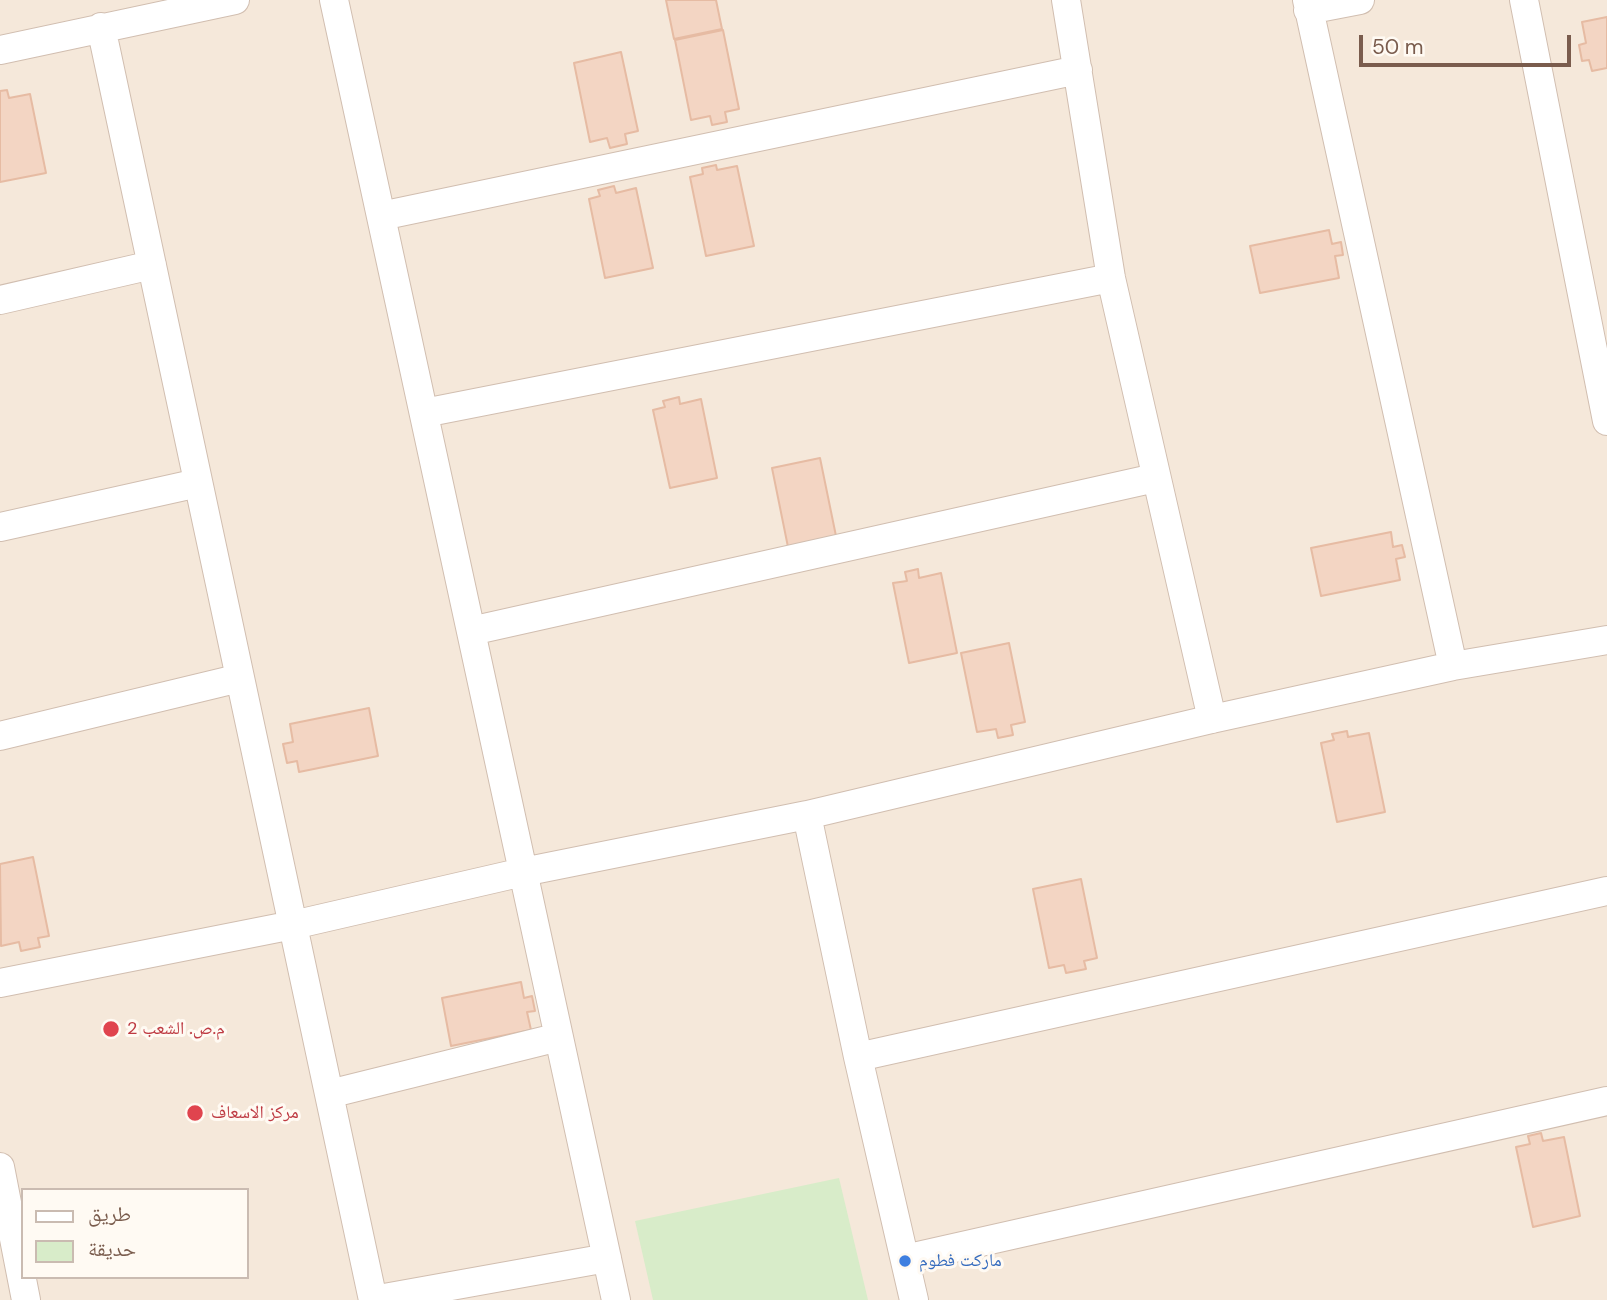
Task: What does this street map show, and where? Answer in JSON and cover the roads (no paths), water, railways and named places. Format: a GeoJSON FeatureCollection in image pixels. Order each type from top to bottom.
{"type":"FeatureCollection","features":[{"type":"Feature","properties":{"kind":"street"},"geometry":{"type":"LineString","coordinates":[[334,0],[616,1300]]}},
{"type":"Feature","properties":{"kind":"street"},"geometry":{"type":"LineString","coordinates":[[1066,0],[1111,278],[1212,719]]}},
{"type":"Feature","properties":{"kind":"street"},"geometry":{"type":"LineString","coordinates":[[1360,0],[1308,5],[1453,666]]}},
{"type":"Feature","properties":{"kind":"street"},"geometry":{"type":"LineString","coordinates":[[1524,0],[1607,421]]}},
{"type":"Feature","properties":{"kind":"street"},"geometry":{"type":"LineString","coordinates":[[0,50],[218,1]]}},
{"type":"Feature","properties":{"kind":"street"},"geometry":{"type":"LineString","coordinates":[[101,27],[373,1300],[607,1258]]}},
{"type":"Feature","properties":{"kind":"street"},"geometry":{"type":"LineString","coordinates":[[381,216],[1078,70]]}},
{"type":"Feature","properties":{"kind":"street"},"geometry":{"type":"LineString","coordinates":[[0,300],[152,265]]}},
{"type":"Feature","properties":{"kind":"street"},"geometry":{"type":"LineString","coordinates":[[424,413],[1111,278]]}},
{"type":"Feature","properties":{"kind":"street"},"geometry":{"type":"LineString","coordinates":[[471,631],[1155,478]]}},
{"type":"Feature","properties":{"kind":"street"},"geometry":{"type":"LineString","coordinates":[[0,527],[198,483]]}},
{"type":"Feature","properties":{"kind":"street"},"geometry":{"type":"LineString","coordinates":[[0,983],[293,925],[523,872],[807,815],[1212,719],[1453,666],[1607,640]]}},
{"type":"Feature","properties":{"kind":"street"},"geometry":{"type":"LineString","coordinates":[[0,736],[240,678]]}},
{"type":"Feature","properties":{"kind":"street"},"geometry":{"type":"LineString","coordinates":[[807,815],[858,1057],[914,1300]]}},
{"type":"Feature","properties":{"kind":"street"},"geometry":{"type":"LineString","coordinates":[[858,1057],[1607,891]]}},
{"type":"Feature","properties":{"kind":"street"},"geometry":{"type":"LineString","coordinates":[[329,1094],[559,1037]]}},
{"type":"Feature","properties":{"kind":"street"},"geometry":{"type":"LineString","coordinates":[[905,1259],[1607,1101]]}},
{"type":"Feature","properties":{"kind":"street"},"geometry":{"type":"LineString","coordinates":[[0,1167],[5,1230],[26,1300]]}},
{"type":"Feature","properties":{"kind":"place","name":"م.ص. الشعب 2"},"geometry":{"type":"Point","coordinates":[111,1029]}},
{"type":"Feature","properties":{"kind":"place","name":"مركز الاسعاف"},"geometry":{"type":"Point","coordinates":[195,1113]}},
{"type":"Feature","properties":{"kind":"place","name":"ماركت فطوم"},"geometry":{"type":"Point","coordinates":[905,1261]}}]}
